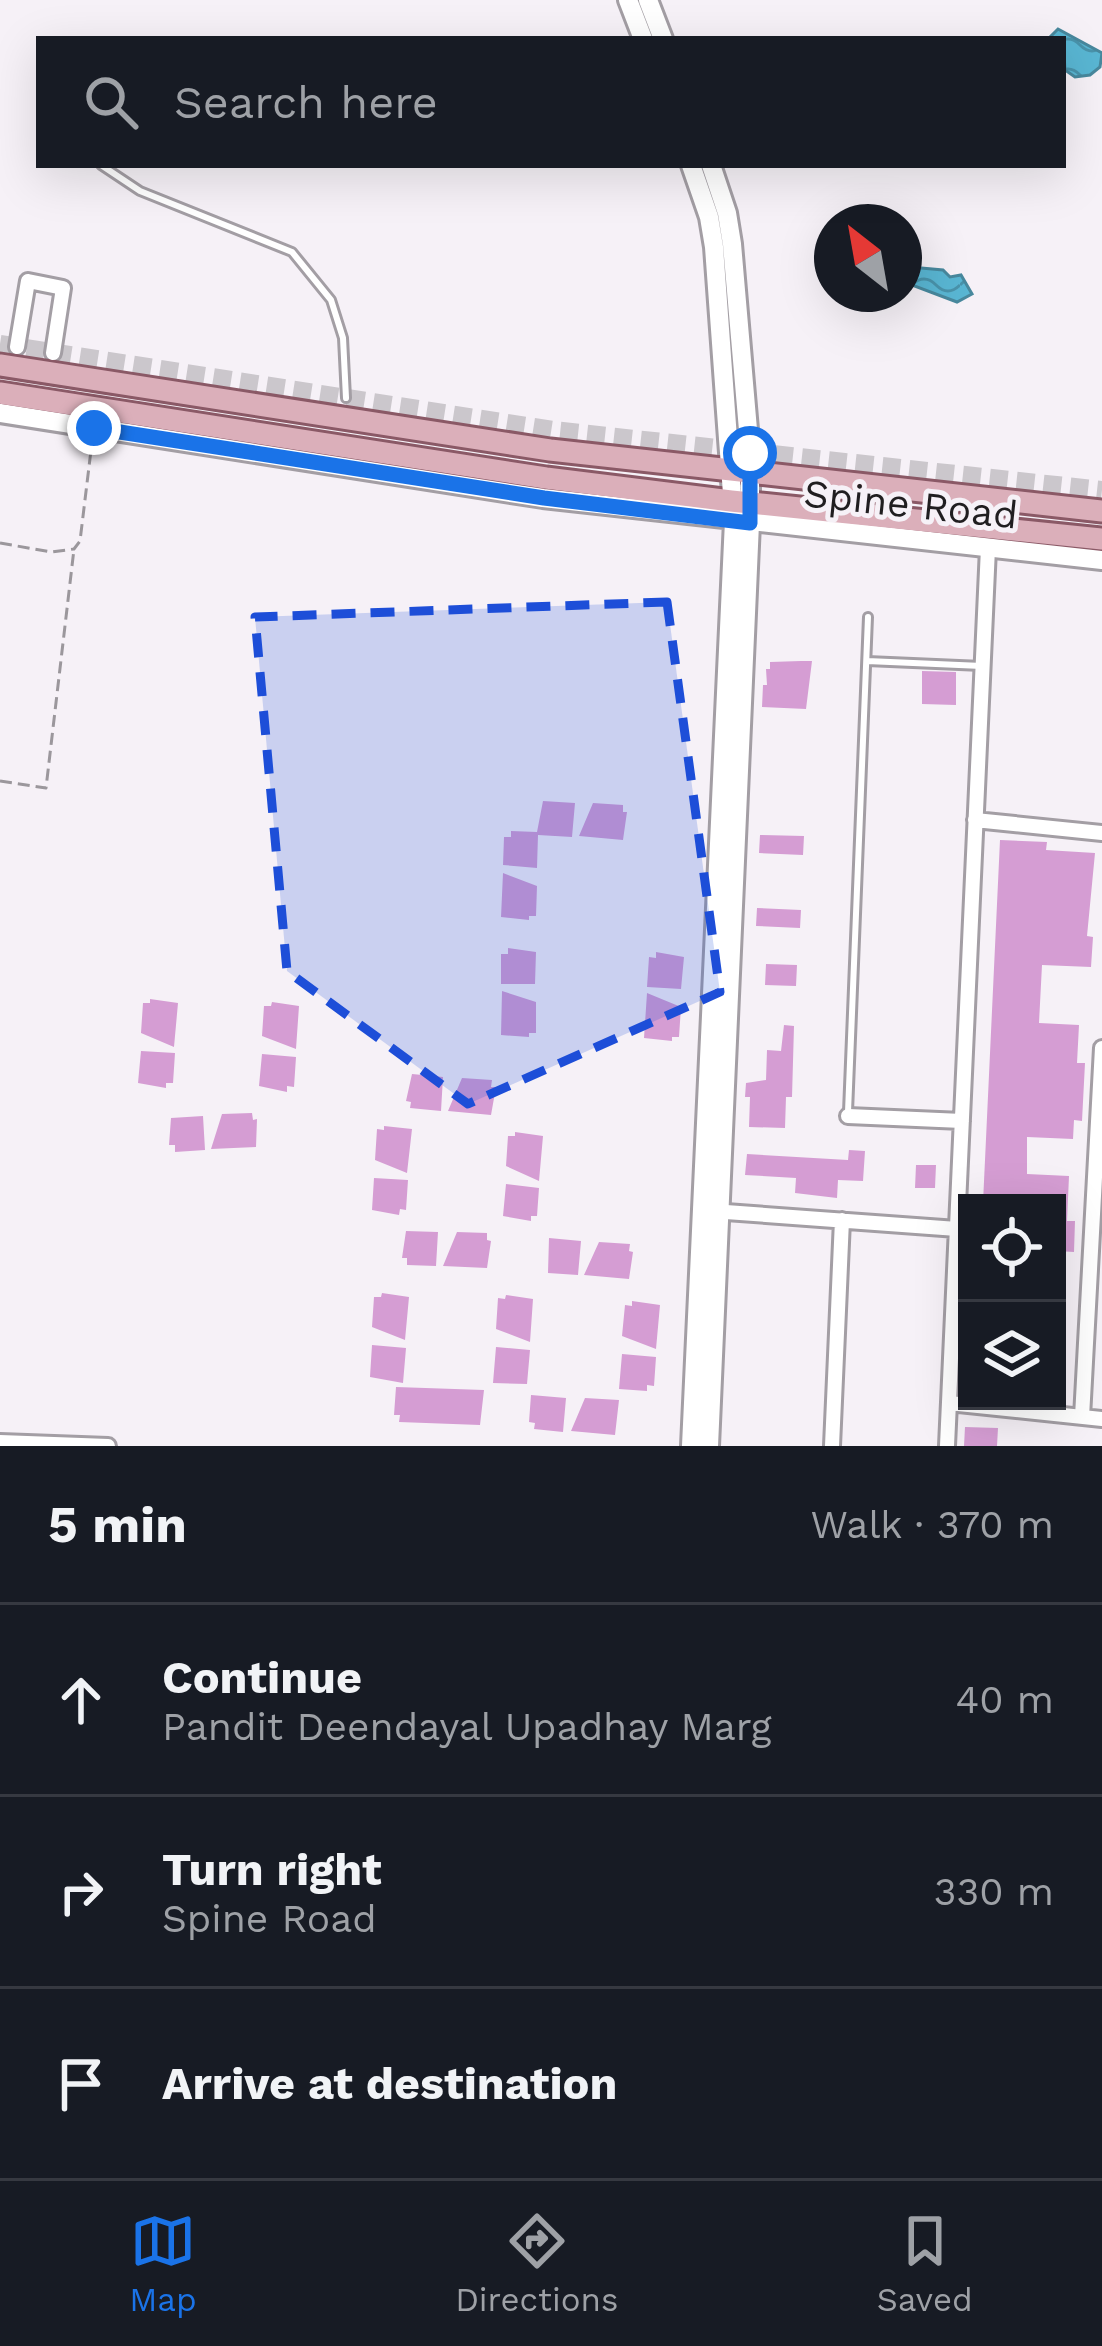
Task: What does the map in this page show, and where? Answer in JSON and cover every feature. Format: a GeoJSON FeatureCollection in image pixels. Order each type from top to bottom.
{"type":"FeatureCollection","features":[{"type":"Feature","properties":{"kind":"main road"},"geometry":{"type":"LineString","coordinates":[[628,0],[642,36]]}},
{"type":"Feature","properties":{"kind":"main road"},"geometry":{"type":"LineString","coordinates":[[648,0],[661,36]]}},
{"type":"Feature","properties":{"kind":"main road"},"geometry":{"type":"LineString","coordinates":[[692,168],[710,217],[740,473]]}},
{"type":"Feature","properties":{"kind":"main road"},"geometry":{"type":"LineString","coordinates":[[691,1446],[710,1211],[741,512],[732,244],[712,168]]}},
{"type":"Feature","properties":{"kind":"main road","name":"Spine Road"},"geometry":{"type":"LineString","coordinates":[[0,365],[550,450],[1102,511]]}},
{"type":"Feature","properties":{"kind":"main road","name":"Spine Road"},"geometry":{"type":"LineString","coordinates":[[0,393],[741,512],[1102,560]]}},
{"type":"Feature","properties":{"kind":"main road","name":"Spine Road"},"geometry":{"type":"LineString","coordinates":[[0,413],[522,495],[1102,539]]}},
{"type":"Feature","properties":{"kind":"main road"},"geometry":{"type":"LineString","coordinates":[[709,1446],[710,1211]]}},
{"type":"Feature","properties":{"kind":"street"},"geometry":{"type":"LineString","coordinates":[[17,347],[28,280],[63,287],[53,352]]}},
{"type":"Feature","properties":{"kind":"street"},"geometry":{"type":"LineString","coordinates":[[947,1446],[988,548]]}},
{"type":"Feature","properties":{"kind":"street"},"geometry":{"type":"LineString","coordinates":[[975,820],[1102,833]]}},
{"type":"Feature","properties":{"kind":"street"},"geometry":{"type":"LineString","coordinates":[[1082,1417],[1097,1218],[1102,1048]]}},
{"type":"Feature","properties":{"kind":"street"},"geometry":{"type":"LineString","coordinates":[[848,1116],[962,1121]]}},
{"type":"Feature","properties":{"kind":"street"},"geometry":{"type":"LineString","coordinates":[[710,1211],[957,1229]]}},
{"type":"Feature","properties":{"kind":"street"},"geometry":{"type":"LineString","coordinates":[[832,1446],[842,1220]]}},
{"type":"Feature","properties":{"kind":"street"},"geometry":{"type":"LineString","coordinates":[[949,1403],[1102,1419]]}},
{"type":"Feature","properties":{"kind":"street"},"geometry":{"type":"LineString","coordinates":[[0,1442],[108,1446]]}},
{"type":"Feature","properties":{"kind":"lane"},"geometry":{"type":"LineString","coordinates":[[106,168],[140,191],[292,252],[331,301],[343,338],[346,398]]}},
{"type":"Feature","properties":{"kind":"lane"},"geometry":{"type":"LineString","coordinates":[[848,1116],[868,617]]}},
{"type":"Feature","properties":{"kind":"lane"},"geometry":{"type":"LineString","coordinates":[[867,661],[982,666]]}},
{"type":"Feature","properties":{"kind":"path"},"geometry":{"type":"LineString","coordinates":[[0,781],[46,788],[74,549],[80,541],[94,428]]}},
{"type":"Feature","properties":{"kind":"path"},"geometry":{"type":"LineString","coordinates":[[0,543],[51,552],[74,549]]}},
{"type":"Feature","properties":{"kind":"highlighted area"},"geometry":{"type":"Polygon","coordinates":[[[667,602],[720,992],[468,1104],[287,971],[255,617],[667,602]]]}},
{"type":"Feature","properties":{"kind":"water"},"geometry":{"type":"Polygon","coordinates":[[[1058,29],[1102,53],[1100,67],[1090,75],[1075,77],[1066,71],[1066,36],[1051,36],[1058,29]]]}},
{"type":"Feature","properties":{"kind":"water"},"geometry":{"type":"Polygon","coordinates":[[[922,268],[943,270],[950,277],[961,275],[972,294],[957,302],[922,289],[922,268]]]}},
{"type":"Feature","properties":{"kind":"building"},"geometry":{"type":"Polygon","coordinates":[[[812,661],[806,709],[762,707],[770,662],[812,661]]]}},
{"type":"Feature","properties":{"kind":"building"},"geometry":{"type":"Polygon","coordinates":[[[922,671],[956,672],[956,705],[922,704],[922,671]]]}},
{"type":"Feature","properties":{"kind":"building"},"geometry":{"type":"Polygon","coordinates":[[[543,801],[575,803],[572,837],[538,835],[537,868],[503,865],[504,837],[511,837],[511,831],[537,832],[543,801]]]}},
{"type":"Feature","properties":{"kind":"building"},"geometry":{"type":"Polygon","coordinates":[[[593,803],[623,805],[627,812],[623,840],[579,836],[593,803]]]}},
{"type":"Feature","properties":{"kind":"building"},"geometry":{"type":"Polygon","coordinates":[[[760,835],[804,836],[803,855],[759,853],[760,835]]]}},
{"type":"Feature","properties":{"kind":"building"},"geometry":{"type":"Polygon","coordinates":[[[1000,840],[1047,842],[1046,850],[1095,853],[1087,936],[1093,937],[1091,967],[1042,965],[1039,1023],[1079,1025],[1077,1063],[1085,1063],[1082,1121],[1074,1120],[1073,1139],[1027,1137],[1027,1174],[1069,1176],[1067,1221],[1075,1221],[1074,1252],[1066,1252],[1066,1194],[983,1194],[1000,840]]]}},
{"type":"Feature","properties":{"kind":"building"},"geometry":{"type":"Polygon","coordinates":[[[503,873],[537,886],[536,916],[529,920],[501,917],[503,873]]]}},
{"type":"Feature","properties":{"kind":"building"},"geometry":{"type":"Polygon","coordinates":[[[757,908],[801,910],[800,928],[756,926],[757,908]]]}},
{"type":"Feature","properties":{"kind":"building"},"geometry":{"type":"Polygon","coordinates":[[[508,948],[536,952],[535,984],[501,984],[501,954],[508,954],[508,948]]]}},
{"type":"Feature","properties":{"kind":"building"},"geometry":{"type":"Polygon","coordinates":[[[656,952],[684,957],[681,989],[647,987],[649,957],[656,958],[656,952]]]}},
{"type":"Feature","properties":{"kind":"building"},"geometry":{"type":"Polygon","coordinates":[[[766,964],[797,965],[796,986],[765,985],[766,964]]]}},
{"type":"Feature","properties":{"kind":"building"},"geometry":{"type":"Polygon","coordinates":[[[502,991],[536,1002],[536,1033],[501,1035],[502,991]]]}},
{"type":"Feature","properties":{"kind":"building"},"geometry":{"type":"Polygon","coordinates":[[[647,993],[681,1007],[679,1037],[672,1041],[644,1038],[647,993]]]}},
{"type":"Feature","properties":{"kind":"building"},"geometry":{"type":"Polygon","coordinates":[[[150,999],[178,1003],[174,1047],[141,1033],[143,1003],[150,999]]]}},
{"type":"Feature","properties":{"kind":"building"},"geometry":{"type":"Polygon","coordinates":[[[272,1002],[299,1006],[296,1049],[262,1036],[264,1006],[272,1002]]]}},
{"type":"Feature","properties":{"kind":"building"},"geometry":{"type":"Polygon","coordinates":[[[784,1025],[794,1026],[792,1097],[786,1097],[785,1128],[749,1127],[746,1083],[766,1080],[767,1050],[781,1051],[784,1025]]]}},
{"type":"Feature","properties":{"kind":"building"},"geometry":{"type":"Polygon","coordinates":[[[141,1051],[175,1053],[173,1083],[166,1083],[166,1088],[138,1083],[141,1051]]]}},
{"type":"Feature","properties":{"kind":"building"},"geometry":{"type":"Polygon","coordinates":[[[262,1054],[296,1057],[294,1087],[287,1086],[287,1092],[259,1086],[262,1054]]]}},
{"type":"Feature","properties":{"kind":"building"},"geometry":{"type":"Polygon","coordinates":[[[412,1074],[443,1077],[441,1111],[410,1108],[411,1102],[406,1101],[412,1074]]]}},
{"type":"Feature","properties":{"kind":"building"},"geometry":{"type":"Polygon","coordinates":[[[462,1078],[492,1080],[491,1087],[496,1087],[491,1115],[448,1111],[462,1078]]]}},
{"type":"Feature","properties":{"kind":"building"},"geometry":{"type":"Polygon","coordinates":[[[252,1113],[253,1120],[257,1119],[256,1147],[211,1149],[222,1114],[252,1113]]]}},
{"type":"Feature","properties":{"kind":"building"},"geometry":{"type":"Polygon","coordinates":[[[203,1116],[205,1150],[175,1152],[175,1145],[169,1145],[171,1118],[203,1116]]]}},
{"type":"Feature","properties":{"kind":"building"},"geometry":{"type":"Polygon","coordinates":[[[384,1126],[412,1129],[407,1173],[375,1160],[377,1129],[384,1130],[384,1126]]]}},
{"type":"Feature","properties":{"kind":"building"},"geometry":{"type":"Polygon","coordinates":[[[515,1132],[543,1136],[539,1181],[506,1166],[508,1136],[515,1132]]]}},
{"type":"Feature","properties":{"kind":"building"},"geometry":{"type":"Polygon","coordinates":[[[849,1150],[865,1151],[863,1181],[838,1180],[837,1198],[795,1193],[796,1178],[745,1175],[747,1154],[848,1160],[849,1150]]]}},
{"type":"Feature","properties":{"kind":"building"},"geometry":{"type":"Polygon","coordinates":[[[916,1165],[936,1165],[935,1188],[915,1188],[916,1165]]]}},
{"type":"Feature","properties":{"kind":"building"},"geometry":{"type":"Polygon","coordinates":[[[374,1178],[408,1180],[406,1210],[400,1209],[399,1215],[372,1210],[374,1178]]]}},
{"type":"Feature","properties":{"kind":"building"},"geometry":{"type":"Polygon","coordinates":[[[506,1184],[539,1188],[537,1216],[531,1216],[531,1221],[503,1216],[506,1184]]]}},
{"type":"Feature","properties":{"kind":"building"},"geometry":{"type":"Polygon","coordinates":[[[406,1231],[438,1232],[436,1266],[407,1265],[407,1258],[402,1258],[406,1231]]]}},
{"type":"Feature","properties":{"kind":"building"},"geometry":{"type":"Polygon","coordinates":[[[457,1232],[487,1233],[491,1241],[487,1268],[443,1266],[457,1232]]]}},
{"type":"Feature","properties":{"kind":"building"},"geometry":{"type":"Polygon","coordinates":[[[549,1238],[581,1241],[578,1275],[548,1273],[549,1238]]]}},
{"type":"Feature","properties":{"kind":"building"},"geometry":{"type":"Polygon","coordinates":[[[599,1242],[630,1244],[629,1279],[584,1275],[599,1242]]]}},
{"type":"Feature","properties":{"kind":"building"},"geometry":{"type":"Polygon","coordinates":[[[382,1293],[409,1297],[405,1340],[372,1327],[374,1297],[382,1293]]]}},
{"type":"Feature","properties":{"kind":"building"},"geometry":{"type":"Polygon","coordinates":[[[498,1298],[533,1299],[530,1342],[496,1329],[498,1298]]]}},
{"type":"Feature","properties":{"kind":"building"},"geometry":{"type":"Polygon","coordinates":[[[632,1301],[660,1305],[656,1349],[622,1336],[625,1305],[632,1306],[632,1301]]]}},
{"type":"Feature","properties":{"kind":"building"},"geometry":{"type":"Polygon","coordinates":[[[372,1345],[406,1348],[403,1383],[370,1377],[372,1345]]]}},
{"type":"Feature","properties":{"kind":"building"},"geometry":{"type":"Polygon","coordinates":[[[496,1347],[530,1350],[527,1384],[493,1383],[496,1347]]]}},
{"type":"Feature","properties":{"kind":"building"},"geometry":{"type":"Polygon","coordinates":[[[622,1354],[656,1357],[654,1386],[647,1385],[647,1391],[619,1389],[622,1354]]]}},
{"type":"Feature","properties":{"kind":"building"},"geometry":{"type":"Polygon","coordinates":[[[396,1387],[484,1390],[480,1425],[399,1422],[400,1415],[394,1415],[396,1387]]]}},
{"type":"Feature","properties":{"kind":"building"},"geometry":{"type":"Polygon","coordinates":[[[531,1395],[566,1398],[563,1432],[534,1429],[535,1423],[529,1422],[531,1395]]]}},
{"type":"Feature","properties":{"kind":"building"},"geometry":{"type":"Polygon","coordinates":[[[585,1398],[619,1400],[615,1435],[571,1431],[585,1398]]]}},
{"type":"Feature","properties":{"kind":"building"},"geometry":{"type":"Polygon","coordinates":[[[965,1427],[998,1428],[997,1446],[964,1446],[965,1427]]]}},
{"type":"Feature","properties":{"kind":"tunnel"},"geometry":{"type":"LineString","coordinates":[[0,344],[553,430],[1102,490]]}},
{"type":"Feature","properties":{"kind":"route"},"geometry":{"type":"LineString","coordinates":[[94,428],[544,498],[750,523],[750,453]]}}]}
